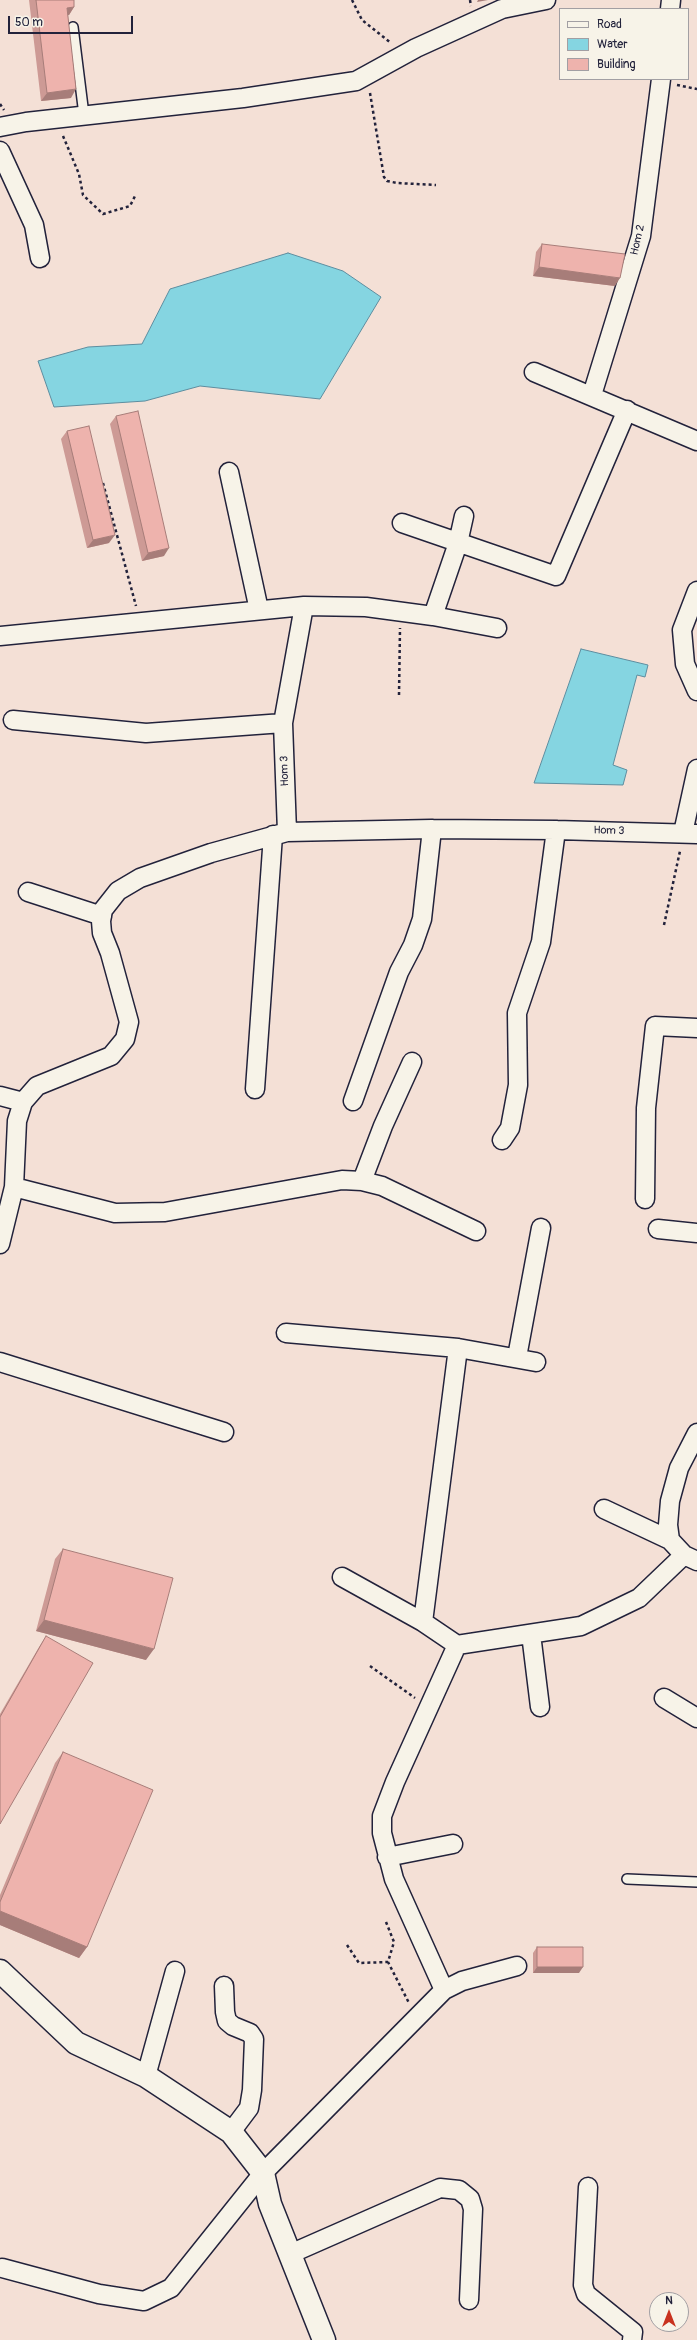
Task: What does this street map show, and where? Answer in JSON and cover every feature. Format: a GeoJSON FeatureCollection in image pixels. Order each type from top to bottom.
{"type":"FeatureCollection","features":[{"type":"Feature","properties":{"kind":"street"},"geometry":{"type":"LineString","coordinates":[[0,127],[56,118],[243,98],[356,81],[367,77],[403,55],[502,9],[546,0]]}},
{"type":"Feature","properties":{"kind":"street","name":"Hom 2"},"geometry":{"type":"LineString","coordinates":[[592,395],[641,236],[662,80]]}},
{"type":"Feature","properties":{"kind":"street"},"geometry":{"type":"LineString","coordinates":[[0,151],[34,225],[40,258]]}},
{"type":"Feature","properties":{"kind":"street"},"geometry":{"type":"LineString","coordinates":[[534,372],[592,395],[697,441]]}},
{"type":"Feature","properties":{"kind":"street"},"geometry":{"type":"LineString","coordinates":[[402,523],[556,576],[627,410]]}},
{"type":"Feature","properties":{"kind":"street"},"geometry":{"type":"LineString","coordinates":[[229,472],[259,610]]}},
{"type":"Feature","properties":{"kind":"street"},"geometry":{"type":"LineString","coordinates":[[433,616],[458,543],[464,516]]}},
{"type":"Feature","properties":{"kind":"street"},"geometry":{"type":"LineString","coordinates":[[697,591],[682,630],[685,664],[697,691]]}},
{"type":"Feature","properties":{"kind":"street"},"geometry":{"type":"LineString","coordinates":[[0,636],[304,606],[366,607],[433,616],[497,628]]}},
{"type":"Feature","properties":{"kind":"street","name":"Hom 3"},"geometry":{"type":"LineString","coordinates":[[304,606],[283,724],[280,833],[432,829],[690,833]]}},
{"type":"Feature","properties":{"kind":"street"},"geometry":{"type":"LineString","coordinates":[[13,720],[146,733],[283,724]]}},
{"type":"Feature","properties":{"kind":"street"},"geometry":{"type":"LineString","coordinates":[[690,833],[697,769]]}},
{"type":"Feature","properties":{"kind":"street"},"geometry":{"type":"LineString","coordinates":[[353,1101],[396,979],[413,945],[422,919],[432,829]]}},
{"type":"Feature","properties":{"kind":"street"},"geometry":{"type":"LineString","coordinates":[[502,1140],[510,1128],[518,1085],[517,1012],[541,942],[556,830]]}},
{"type":"Feature","properties":{"kind":"street"},"geometry":{"type":"LineString","coordinates":[[0,1244],[14,1187],[17,1121],[23,1102],[37,1086],[111,1056],[125,1039],[129,1022],[110,953],[102,933],[102,916],[109,899],[118,891],[140,878],[211,853],[280,833],[255,1089]]}},
{"type":"Feature","properties":{"kind":"street"},"geometry":{"type":"LineString","coordinates":[[28,892],[102,916]]}},
{"type":"Feature","properties":{"kind":"street"},"geometry":{"type":"LineString","coordinates":[[645,1199],[646,1108],[655,1026],[697,1028]]}},
{"type":"Feature","properties":{"kind":"street"},"geometry":{"type":"LineString","coordinates":[[362,1181],[383,1126],[412,1062]]}},
{"type":"Feature","properties":{"kind":"street"},"geometry":{"type":"LineString","coordinates":[[0,1096],[23,1102]]}},
{"type":"Feature","properties":{"kind":"street"},"geometry":{"type":"LineString","coordinates":[[14,1187],[115,1213],[165,1212],[342,1180],[362,1181],[382,1186],[476,1231]]}},
{"type":"Feature","properties":{"kind":"street"},"geometry":{"type":"LineString","coordinates":[[517,1357],[541,1228]]}},
{"type":"Feature","properties":{"kind":"street"},"geometry":{"type":"LineString","coordinates":[[658,1229],[697,1232]]}},
{"type":"Feature","properties":{"kind":"street"},"geometry":{"type":"LineString","coordinates":[[286,1333],[458,1348],[517,1357],[536,1362]]}},
{"type":"Feature","properties":{"kind":"street"},"geometry":{"type":"LineString","coordinates":[[422,1622],[458,1348]]}},
{"type":"Feature","properties":{"kind":"street"},"geometry":{"type":"LineString","coordinates":[[0,1362],[224,1432]]}},
{"type":"Feature","properties":{"kind":"street"},"geometry":{"type":"LineString","coordinates":[[670,1540],[668,1525],[670,1501],[679,1468],[697,1433]]}},
{"type":"Feature","properties":{"kind":"street"},"geometry":{"type":"LineString","coordinates":[[342,1577],[422,1622],[457,1645],[581,1626],[639,1598],[691,1558],[670,1540],[604,1509]]}},
{"type":"Feature","properties":{"kind":"street"},"geometry":{"type":"LineString","coordinates":[[531,1634],[540,1707]]}},
{"type":"Feature","properties":{"kind":"street"},"geometry":{"type":"LineString","coordinates":[[444,1990],[394,1879],[382,1833],[382,1816],[395,1782],[457,1645]]}},
{"type":"Feature","properties":{"kind":"street"},"geometry":{"type":"LineString","coordinates":[[664,1698],[697,1718]]}},
{"type":"Feature","properties":{"kind":"street"},"geometry":{"type":"LineString","coordinates":[[387,1856],[452,1844]]}},
{"type":"Feature","properties":{"kind":"street"},"geometry":{"type":"LineString","coordinates":[[2,2268],[100,2294],[144,2301],[171,2288],[263,2173],[444,1990],[462,1981],[517,1966]]}},
{"type":"Feature","properties":{"kind":"street"},"geometry":{"type":"LineString","coordinates":[[0,1971],[76,2043],[146,2076],[231,2132],[263,2173],[270,2204],[324,2340]]}},
{"type":"Feature","properties":{"kind":"street"},"geometry":{"type":"LineString","coordinates":[[146,2076],[176,1971]]}},
{"type":"Feature","properties":{"kind":"street"},"geometry":{"type":"LineString","coordinates":[[224,1986],[227,2022],[250,2033],[254,2039],[252,2090],[248,2108],[231,2132]]}},
{"type":"Feature","properties":{"kind":"street"},"geometry":{"type":"LineString","coordinates":[[588,2187],[583,2285],[586,2294],[633,2332],[632,2340]]}},
{"type":"Feature","properties":{"kind":"street"},"geometry":{"type":"LineString","coordinates":[[290,2254],[440,2188],[459,2190],[470,2199],[473,2209],[469,2300]]}},
{"type":"Feature","properties":{"kind":"lane"},"geometry":{"type":"LineString","coordinates":[[73,27],[84,116]]}},
{"type":"Feature","properties":{"kind":"lane"},"geometry":{"type":"LineString","coordinates":[[626,1879],[697,1882]]}},
{"type":"Feature","properties":{"kind":"path"},"geometry":{"type":"LineString","coordinates":[[352,0],[362,20],[384,36],[403,55]]}},
{"type":"Feature","properties":{"kind":"path"},"geometry":{"type":"LineString","coordinates":[[367,77],[384,177],[387,181],[397,183],[436,185]]}},
{"type":"Feature","properties":{"kind":"path"},"geometry":{"type":"LineString","coordinates":[[56,118],[79,174],[83,195],[103,214],[130,206],[136,194]]}},
{"type":"Feature","properties":{"kind":"path"},"geometry":{"type":"LineString","coordinates":[[103,483],[140,622]]}},
{"type":"Feature","properties":{"kind":"path"},"geometry":{"type":"LineString","coordinates":[[399,695],[400,611]]}},
{"type":"Feature","properties":{"kind":"path"},"geometry":{"type":"LineString","coordinates":[[664,925],[675,881],[690,833]]}},
{"type":"Feature","properties":{"kind":"path"},"geometry":{"type":"LineString","coordinates":[[370,1666],[429,1707]]}},
{"type":"Feature","properties":{"kind":"path"},"geometry":{"type":"LineString","coordinates":[[386,1922],[394,1942],[388,1962],[417,2017]]}},
{"type":"Feature","properties":{"kind":"path"},"geometry":{"type":"LineString","coordinates":[[347,1945],[359,1963],[388,1962]]}},
{"type":"Feature","properties":{"kind":"water"},"geometry":{"type":"Polygon","coordinates":[[[288,253],[343,271],[381,297],[320,399],[200,386],[145,401],[54,407],[38,361],[88,347],[142,344],[170,289],[288,253]]]}},
{"type":"Feature","properties":{"kind":"water"},"geometry":{"type":"Polygon","coordinates":[[[581,649],[648,665],[645,677],[637,675],[613,765],[627,770],[623,785],[534,783],[581,649]]]}},
{"type":"Feature","properties":{"kind":"building"},"geometry":{"type":"Polygon","coordinates":[[[36,0],[74,0],[74,7],[67,8],[76,89],[47,93],[36,0]]]}},
{"type":"Feature","properties":{"kind":"building"},"geometry":{"type":"Polygon","coordinates":[[[542,244],[625,254],[620,278],[539,267],[542,244]]]}},
{"type":"Feature","properties":{"kind":"building"},"geometry":{"type":"Polygon","coordinates":[[[138,411],[169,548],[148,553],[116,416],[138,411]]]}},
{"type":"Feature","properties":{"kind":"building"},"geometry":{"type":"Polygon","coordinates":[[[89,426],[115,535],[93,540],[67,431],[89,426]]]}},
{"type":"Feature","properties":{"kind":"building"},"geometry":{"type":"Polygon","coordinates":[[[63,1549],[173,1578],[154,1649],[44,1620],[63,1549]]]}},
{"type":"Feature","properties":{"kind":"building"},"geometry":{"type":"Polygon","coordinates":[[[46,1636],[93,1663],[0,1824],[0,1717],[46,1636]]]}},
{"type":"Feature","properties":{"kind":"building"},"geometry":{"type":"Polygon","coordinates":[[[63,1752],[153,1790],[87,1947],[0,1911],[0,1902],[63,1752]]]}},
{"type":"Feature","properties":{"kind":"building"},"geometry":{"type":"Polygon","coordinates":[[[537,1947],[583,1947],[583,1967],[537,1967],[537,1947]]]}}]}
